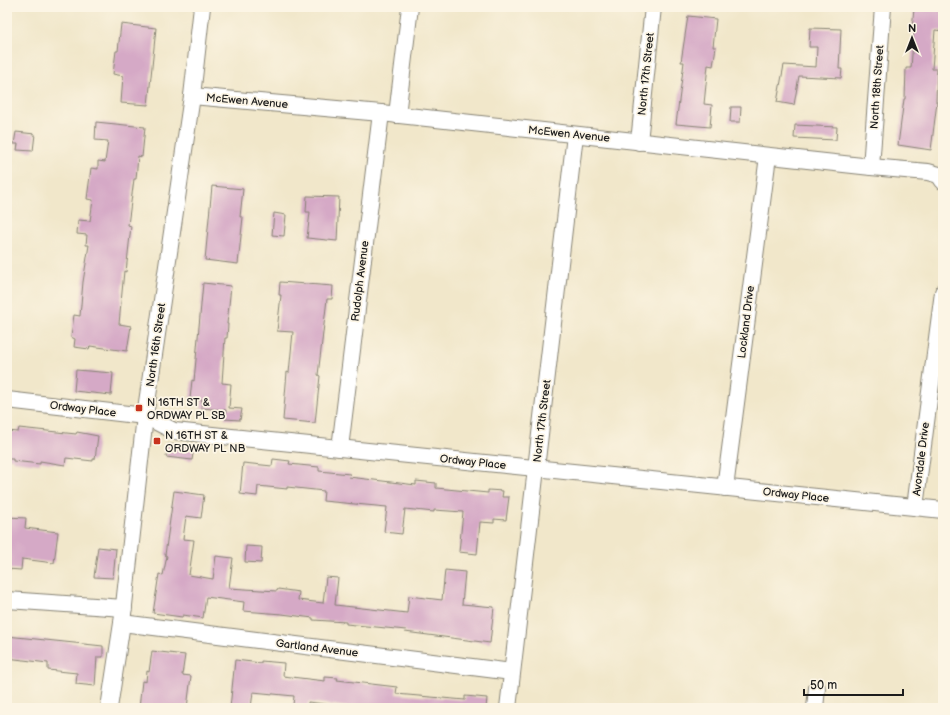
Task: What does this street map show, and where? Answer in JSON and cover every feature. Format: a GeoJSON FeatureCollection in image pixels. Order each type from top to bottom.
{"type":"FeatureCollection","features":[{"type":"Feature","properties":{"kind":"street","name":"North 16th Street"},"geometry":{"type":"LineString","coordinates":[[109,708],[123,616],[145,416],[192,96],[202,7]]}},
{"type":"Feature","properties":{"kind":"street"},"geometry":{"type":"LineString","coordinates":[[398,115],[410,7]]}},
{"type":"Feature","properties":{"kind":"street","name":"North 17th Street"},"geometry":{"type":"LineString","coordinates":[[639,142],[653,7]]}},
{"type":"Feature","properties":{"kind":"street","name":"North 18th Street"},"geometry":{"type":"LineString","coordinates":[[871,167],[884,7]]}},
{"type":"Feature","properties":{"kind":"street","name":"McEwen Avenue"},"geometry":{"type":"LineString","coordinates":[[192,96],[381,113],[768,156],[928,172],[939,175],[943,181]]}},
{"type":"Feature","properties":{"kind":"street","name":"Rudolph Avenue"},"geometry":{"type":"LineString","coordinates":[[340,448],[381,113]]}},
{"type":"Feature","properties":{"kind":"street","name":"North 17th Street"},"geometry":{"type":"LineString","coordinates":[[508,708],[576,135]]}},
{"type":"Feature","properties":{"kind":"street","name":"Lockland Drive"},"geometry":{"type":"LineString","coordinates":[[725,488],[768,156]]}},
{"type":"Feature","properties":{"kind":"street","name":"Avondale Drive"},"geometry":{"type":"LineString","coordinates":[[915,507],[943,292]]}},
{"type":"Feature","properties":{"kind":"street","name":"Ordway Place"},"geometry":{"type":"LineString","coordinates":[[7,400],[145,416],[174,431],[943,510]]}},
{"type":"Feature","properties":{"kind":"street","name":"Gartland Avenue"},"geometry":{"type":"LineString","coordinates":[[7,600],[512,672]]}},
{"type":"Feature","properties":{"kind":"street"},"geometry":{"type":"LineString","coordinates":[[814,708],[817,688]]}},
{"type":"Feature","properties":{"kind":"building"},"geometry":{"type":"Polygon","coordinates":[[[914,9],[943,11],[943,31],[935,30],[932,69],[937,69],[937,102],[931,150],[898,145],[905,99],[906,68],[911,68],[914,9]]]}},
{"type":"Feature","properties":{"kind":"building"},"geometry":{"type":"Polygon","coordinates":[[[688,16],[716,19],[713,47],[716,47],[713,66],[708,65],[704,104],[712,105],[710,127],[676,124],[684,62],[681,62],[688,16]]]}},
{"type":"Feature","properties":{"kind":"building"},"geometry":{"type":"Polygon","coordinates":[[[121,24],[156,28],[148,105],[121,103],[123,76],[113,74],[116,51],[118,51],[121,24]]]}},
{"type":"Feature","properties":{"kind":"building"},"geometry":{"type":"Polygon","coordinates":[[[810,28],[841,29],[839,69],[842,69],[841,78],[799,76],[794,105],[777,102],[784,65],[816,67],[817,47],[809,47],[810,28]]]}},
{"type":"Feature","properties":{"kind":"building"},"geometry":{"type":"Polygon","coordinates":[[[731,107],[741,107],[740,122],[730,122],[731,107]]]}},
{"type":"Feature","properties":{"kind":"building"},"geometry":{"type":"Polygon","coordinates":[[[96,122],[145,127],[142,157],[138,156],[136,179],[134,179],[128,225],[131,226],[126,272],[124,271],[119,324],[131,326],[127,351],[90,346],[89,349],[74,347],[75,339],[71,337],[74,315],[80,316],[83,282],[89,245],[86,245],[87,235],[77,234],[78,220],[90,221],[93,200],[87,199],[91,168],[98,169],[98,161],[105,162],[108,141],[95,140],[96,122]]]}},
{"type":"Feature","properties":{"kind":"building"},"geometry":{"type":"Polygon","coordinates":[[[795,125],[837,127],[836,140],[794,138],[795,125]]]}},
{"type":"Feature","properties":{"kind":"building"},"geometry":{"type":"Polygon","coordinates":[[[16,132],[35,134],[33,151],[17,150],[18,144],[14,144],[16,132]]]}},
{"type":"Feature","properties":{"kind":"building"},"geometry":{"type":"Polygon","coordinates":[[[212,186],[243,189],[240,217],[243,217],[238,264],[205,260],[212,186]]]}},
{"type":"Feature","properties":{"kind":"building"},"geometry":{"type":"Polygon","coordinates":[[[307,196],[339,197],[337,241],[307,238],[310,212],[306,212],[307,196]]]}},
{"type":"Feature","properties":{"kind":"building"},"geometry":{"type":"Polygon","coordinates":[[[274,213],[286,215],[284,236],[272,235],[274,213]]]}},
{"type":"Feature","properties":{"kind":"building"},"geometry":{"type":"Polygon","coordinates":[[[280,282],[333,286],[332,299],[327,299],[318,375],[320,376],[315,423],[283,420],[287,372],[289,373],[293,332],[277,331],[281,295],[279,295],[280,282]]]}},
{"type":"Feature","properties":{"kind":"building"},"geometry":{"type":"Polygon","coordinates":[[[203,283],[231,286],[222,383],[231,384],[229,408],[242,409],[240,420],[225,419],[226,410],[201,408],[202,400],[190,399],[192,380],[194,381],[203,283]]]}},
{"type":"Feature","properties":{"kind":"building"},"geometry":{"type":"Polygon","coordinates":[[[76,370],[113,373],[111,395],[74,391],[76,370]]]}},
{"type":"Feature","properties":{"kind":"building"},"geometry":{"type":"Polygon","coordinates":[[[19,428],[76,434],[77,432],[98,436],[95,459],[93,459],[93,461],[66,458],[65,465],[40,461],[40,464],[7,459],[7,431],[18,432],[19,428]]]}},
{"type":"Feature","properties":{"kind":"building"},"geometry":{"type":"Polygon","coordinates":[[[168,444],[194,447],[192,460],[166,457],[168,444]]]}},
{"type":"Feature","properties":{"kind":"building"},"geometry":{"type":"Polygon","coordinates":[[[273,459],[290,461],[289,464],[319,467],[319,471],[350,474],[349,477],[416,485],[416,481],[436,483],[436,488],[488,493],[488,490],[503,491],[502,497],[509,497],[506,520],[494,519],[494,523],[480,522],[477,554],[459,552],[463,512],[434,510],[434,512],[405,509],[402,534],[384,532],[387,507],[323,501],[324,491],[258,486],[257,496],[240,494],[243,463],[272,466],[273,459]]]}},
{"type":"Feature","properties":{"kind":"building"},"geometry":{"type":"Polygon","coordinates":[[[174,491],[204,495],[201,518],[186,516],[183,539],[194,540],[189,575],[213,579],[216,556],[233,558],[229,588],[277,591],[278,589],[299,592],[298,600],[323,603],[326,577],[338,578],[335,605],[407,613],[409,596],[442,600],[445,570],[465,572],[462,604],[494,607],[490,643],[405,632],[406,630],[346,624],[346,622],[313,620],[313,618],[282,614],[243,611],[244,602],[206,597],[203,618],[153,613],[159,574],[163,575],[167,556],[165,555],[174,491]]]}},
{"type":"Feature","properties":{"kind":"building"},"geometry":{"type":"Polygon","coordinates":[[[7,517],[26,518],[25,528],[58,532],[54,563],[22,559],[21,570],[7,569],[7,517]]]}},
{"type":"Feature","properties":{"kind":"building"},"geometry":{"type":"Polygon","coordinates":[[[246,546],[262,547],[261,563],[245,562],[246,546]]]}},
{"type":"Feature","properties":{"kind":"building"},"geometry":{"type":"Polygon","coordinates":[[[98,547],[116,549],[113,578],[94,577],[98,547]]]}},
{"type":"Feature","properties":{"kind":"building"},"geometry":{"type":"Polygon","coordinates":[[[7,636],[103,646],[103,657],[97,657],[95,686],[76,684],[77,673],[48,670],[48,663],[7,658],[7,636]]]}},
{"type":"Feature","properties":{"kind":"building"},"geometry":{"type":"Polygon","coordinates":[[[152,651],[185,655],[182,675],[191,676],[187,708],[139,708],[142,681],[146,682],[152,651]]]}},
{"type":"Feature","properties":{"kind":"building"},"geometry":{"type":"Polygon","coordinates":[[[235,660],[261,663],[261,661],[284,663],[283,676],[325,681],[325,677],[338,678],[337,680],[397,687],[396,694],[465,700],[465,696],[487,698],[486,708],[348,708],[308,702],[308,707],[293,705],[294,696],[253,692],[251,708],[230,708],[235,660]]]}},
{"type":"Feature","properties":{"kind":"place","name":"N 16TH ST & ORDWAY PL SB"},"geometry":{"type":"Point","coordinates":[139,408]}},
{"type":"Feature","properties":{"kind":"place","name":"N 16TH ST & ORDWAY PL NB"},"geometry":{"type":"Point","coordinates":[157,441]}}]}
